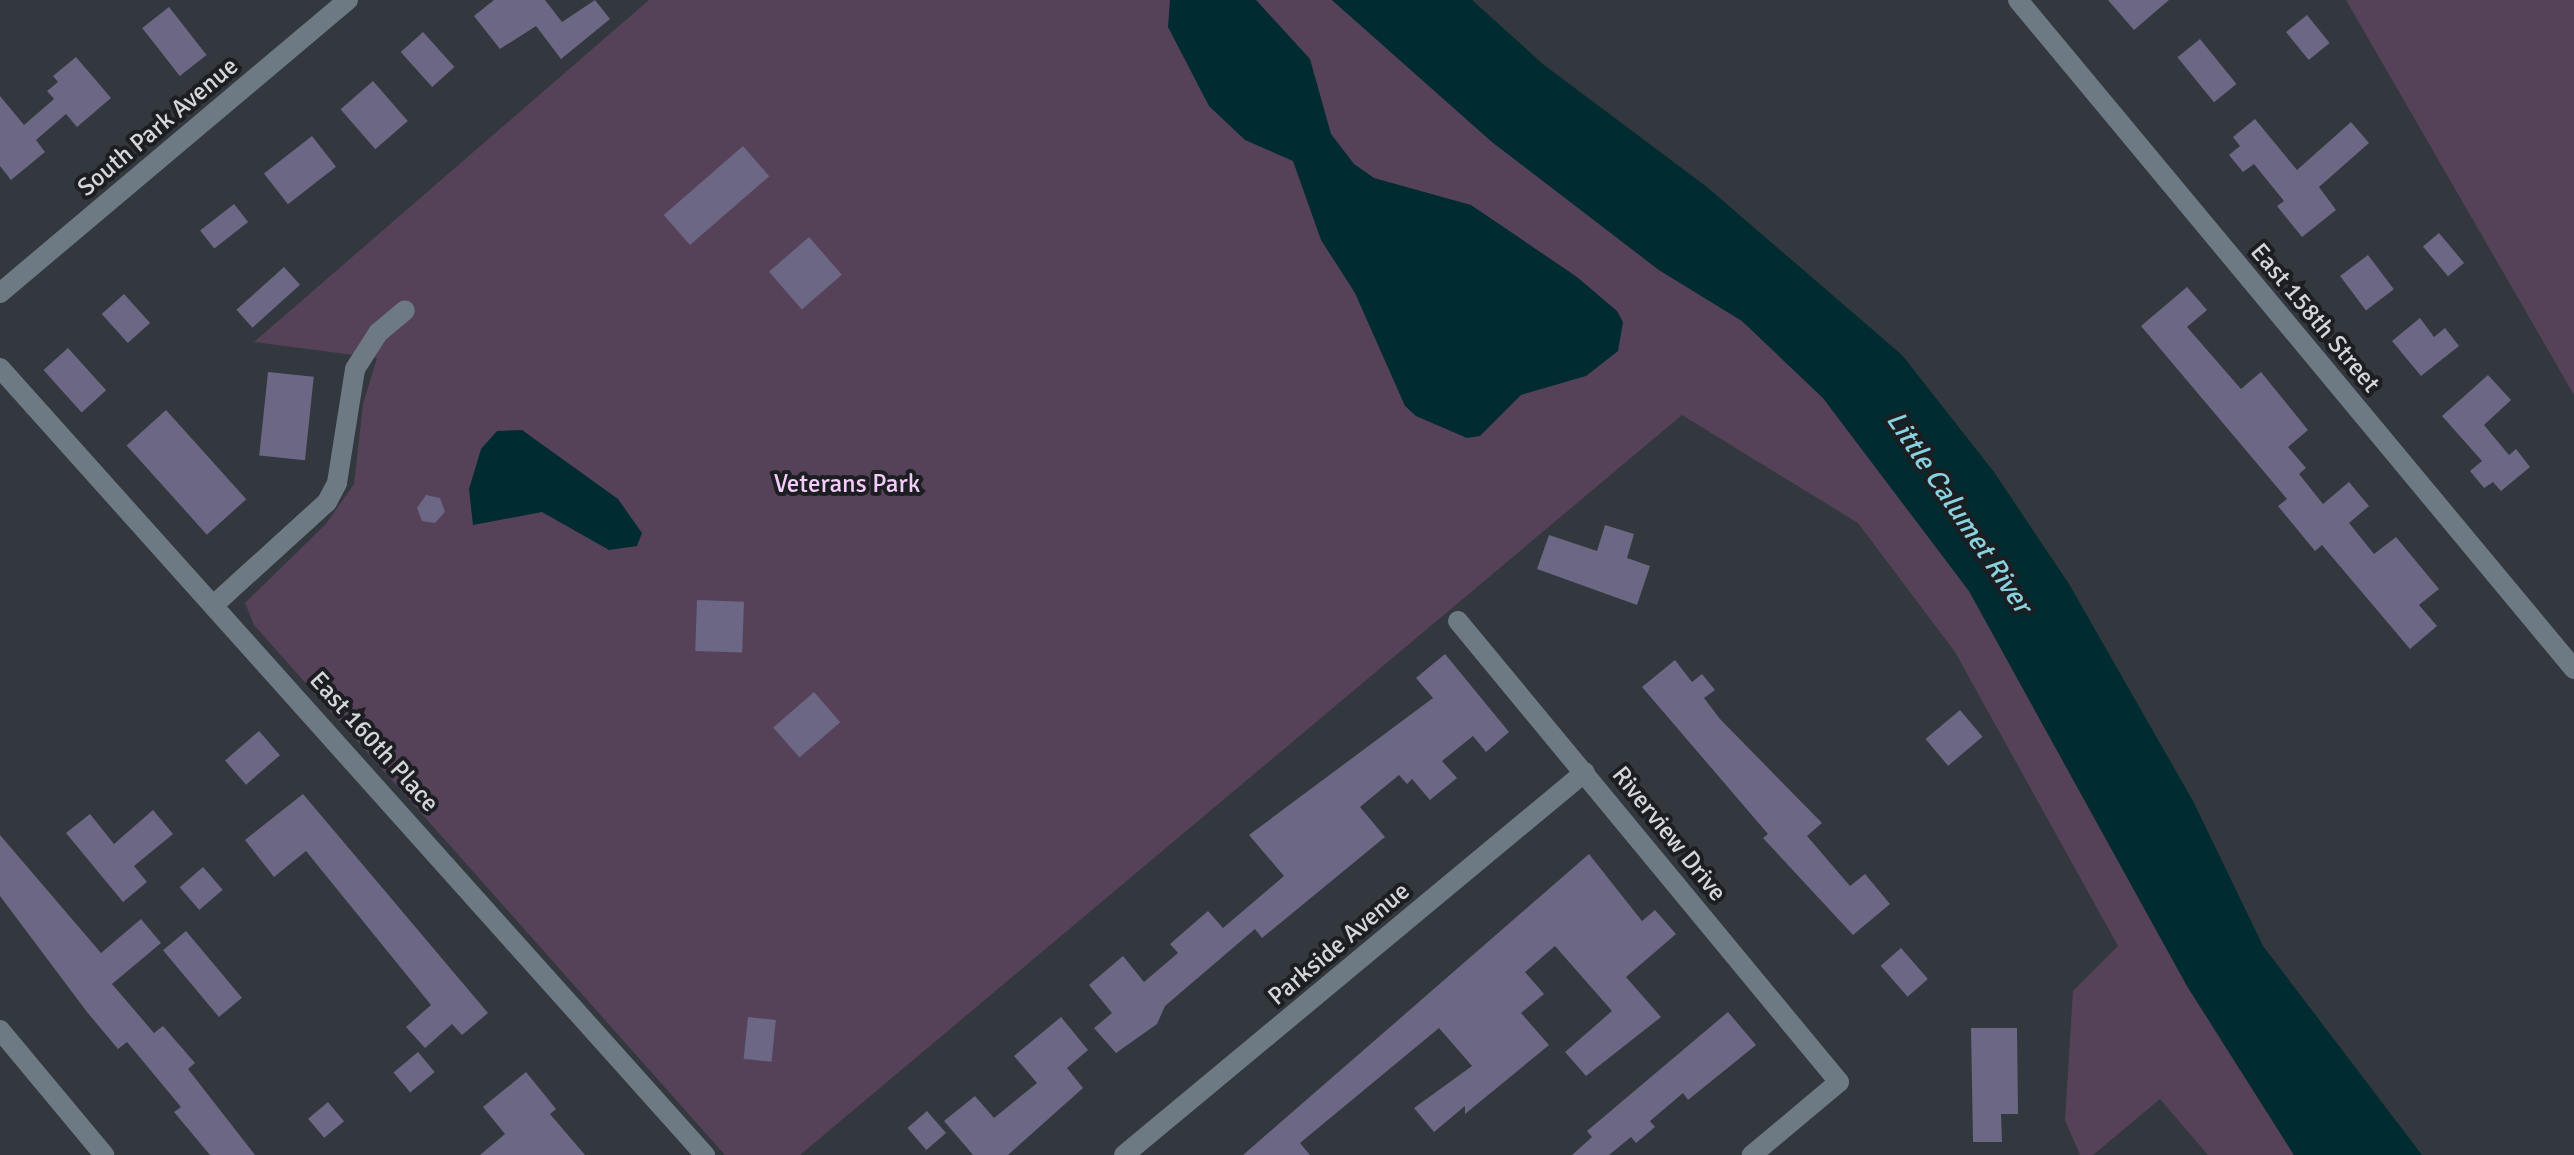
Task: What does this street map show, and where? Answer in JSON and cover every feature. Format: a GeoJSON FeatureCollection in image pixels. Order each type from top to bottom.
{"type":"FeatureCollection","features":[{"type":"Feature","properties":{"kind":"street","name":"South Park Avenue"},"geometry":{"type":"LineString","coordinates":[[0,293],[348,0]]}},
{"type":"Feature","properties":{"kind":"street","name":"East 158th Street"},"geometry":{"type":"LineString","coordinates":[[2018,0],[2574,669]]}},
{"type":"Feature","properties":{"kind":"street"},"geometry":{"type":"LineString","coordinates":[[216,603],[327,502],[342,459],[356,368],[378,333],[405,310]]}},
{"type":"Feature","properties":{"kind":"street","name":"East 160th Place"},"geometry":{"type":"LineString","coordinates":[[0,368],[216,603],[705,1155]]}},
{"type":"Feature","properties":{"kind":"street","name":"Riverview Drive"},"geometry":{"type":"LineString","coordinates":[[1458,621],[1839,1082],[1752,1155]]}},
{"type":"Feature","properties":{"kind":"street","name":"Parkside Avenue"},"geometry":{"type":"LineString","coordinates":[[1124,1155],[1585,772]]}},
{"type":"Feature","properties":{"kind":"street"},"geometry":{"type":"LineString","coordinates":[[0,1030],[104,1155]]}},
{"type":"Feature","properties":{"kind":"green space","name":"Veterans Park"},"geometry":{"type":"Polygon","coordinates":[[[649,0],[1332,0],[1492,142],[1659,270],[1742,321],[1823,398],[1969,591],[2187,986],[2294,1155],[2208,1155],[2160,1099],[2093,1155],[2080,1155],[2065,1120],[2073,991],[2118,946],[1955,652],[1858,523],[1682,415],[800,1155],[725,1155],[254,625],[245,603],[325,525],[354,484],[363,404],[377,358],[254,342],[649,0]]]}},
{"type":"Feature","properties":{"kind":"green space"},"geometry":{"type":"Polygon","coordinates":[[[2346,0],[2574,0],[2574,395],[2346,0]]]}},
{"type":"Feature","properties":{"kind":"water"},"geometry":{"type":"Polygon","coordinates":[[[1170,0],[1256,0],[1310,59],[1331,134],[1354,164],[1374,178],[1471,205],[1577,277],[1617,311],[1623,322],[1618,351],[1586,376],[1521,395],[1480,436],[1467,438],[1416,416],[1405,406],[1355,293],[1321,240],[1293,161],[1245,140],[1209,106],[1168,27],[1170,0]]]}},
{"type":"Feature","properties":{"kind":"water","name":"Little Calumet River"},"geometry":{"type":"Polygon","coordinates":[[[1332,0],[1472,0],[1544,65],[1707,187],[1902,355],[1994,472],[2069,584],[2193,801],[2263,946],[2422,1155],[2294,1155],[2187,986],[1969,591],[1823,398],[1742,321],[1659,270],[1492,142],[1332,0]]]}},
{"type":"Feature","properties":{"kind":"water"},"geometry":{"type":"Polygon","coordinates":[[[522,430],[618,499],[642,533],[637,546],[609,550],[542,512],[473,525],[469,489],[481,449],[497,431],[522,430]]]}},
{"type":"Feature","properties":{"kind":"building"},"geometry":{"type":"Polygon","coordinates":[[[494,0],[545,0],[562,22],[595,0],[610,19],[561,59],[536,26],[500,49],[474,16],[494,0]]]}},
{"type":"Feature","properties":{"kind":"building"},"geometry":{"type":"Polygon","coordinates":[[[2108,0],[2169,0],[2134,30],[2108,0]]]}},
{"type":"Feature","properties":{"kind":"building"},"geometry":{"type":"Polygon","coordinates":[[[169,7],[207,55],[180,76],[142,28],[169,7]]]}},
{"type":"Feature","properties":{"kind":"building"},"geometry":{"type":"Polygon","coordinates":[[[2307,15],[2330,43],[2309,60],[2286,32],[2307,15]]]}},
{"type":"Feature","properties":{"kind":"building"},"geometry":{"type":"Polygon","coordinates":[[[423,32],[454,67],[432,87],[401,52],[423,32]]]}},
{"type":"Feature","properties":{"kind":"building"},"geometry":{"type":"Polygon","coordinates":[[[2200,39],[2237,84],[2214,102],[2177,57],[2200,39]]]}},
{"type":"Feature","properties":{"kind":"building"},"geometry":{"type":"Polygon","coordinates":[[[76,57],[111,98],[77,127],[66,114],[36,140],[45,152],[11,180],[0,166],[0,96],[24,125],[54,99],[47,91],[58,82],[53,76],[76,57]]]}},
{"type":"Feature","properties":{"kind":"building"},"geometry":{"type":"Polygon","coordinates":[[[373,81],[408,121],[375,149],[341,109],[373,81]]]}},
{"type":"Feature","properties":{"kind":"building"},"geometry":{"type":"Polygon","coordinates":[[[2255,119],[2297,170],[2351,122],[2369,143],[2319,187],[2336,210],[2302,237],[2277,206],[2284,201],[2254,164],[2243,172],[2229,155],[2240,146],[2233,137],[2255,119]]]}},
{"type":"Feature","properties":{"kind":"building"},"geometry":{"type":"Polygon","coordinates":[[[312,136],[336,167],[288,204],[264,174],[312,136]]]}},
{"type":"Feature","properties":{"kind":"building"},"geometry":{"type":"Polygon","coordinates":[[[743,146],[769,176],[690,245],[664,215],[743,146]]]}},
{"type":"Feature","properties":{"kind":"building"},"geometry":{"type":"Polygon","coordinates":[[[234,204],[248,222],[214,249],[200,230],[234,204]]]}},
{"type":"Feature","properties":{"kind":"building"},"geometry":{"type":"Polygon","coordinates":[[[2439,233],[2464,263],[2448,276],[2423,246],[2439,233]]]}},
{"type":"Feature","properties":{"kind":"building"},"geometry":{"type":"Polygon","coordinates":[[[809,237],[842,275],[802,310],[769,272],[809,237]]]}},
{"type":"Feature","properties":{"kind":"building"},"geometry":{"type":"Polygon","coordinates":[[[2368,255],[2394,289],[2366,310],[2340,276],[2368,255]]]}},
{"type":"Feature","properties":{"kind":"building"},"geometry":{"type":"Polygon","coordinates":[[[284,267],[300,285],[252,328],[236,310],[284,267]]]}},
{"type":"Feature","properties":{"kind":"building"},"geometry":{"type":"Polygon","coordinates":[[[2187,287],[2207,310],[2187,327],[2241,389],[2261,372],[2308,430],[2288,447],[2306,468],[2299,474],[2323,504],[2349,482],[2369,506],[2349,523],[2374,554],[2396,537],[2439,589],[2419,605],[2437,626],[2410,649],[2322,545],[2315,551],[2278,506],[2287,499],[2141,326],[2187,287]]]}},
{"type":"Feature","properties":{"kind":"building"},"geometry":{"type":"Polygon","coordinates":[[[124,294],[150,323],[128,343],[102,314],[124,294]]]}},
{"type":"Feature","properties":{"kind":"building"},"geometry":{"type":"Polygon","coordinates":[[[2420,318],[2434,337],[2445,328],[2459,346],[2421,376],[2392,341],[2420,318]]]}},
{"type":"Feature","properties":{"kind":"building"},"geometry":{"type":"Polygon","coordinates":[[[68,348],[106,390],[82,412],[43,370],[68,348]]]}},
{"type":"Feature","properties":{"kind":"building"},"geometry":{"type":"Polygon","coordinates":[[[268,372],[314,377],[305,460],[259,456],[268,372]]]}},
{"type":"Feature","properties":{"kind":"building"},"geometry":{"type":"Polygon","coordinates":[[[2488,375],[2511,400],[2484,425],[2509,455],[2516,449],[2530,467],[2501,491],[2493,482],[2484,488],[2470,471],[2482,461],[2442,416],[2488,375]]]}},
{"type":"Feature","properties":{"kind":"building"},"geometry":{"type":"Polygon","coordinates":[[[166,410],[246,499],[207,535],[127,445],[166,410]]]}},
{"type":"Feature","properties":{"kind":"building"},"geometry":{"type":"Polygon","coordinates":[[[426,495],[440,498],[445,512],[435,523],[422,521],[417,508],[426,495]]]}},
{"type":"Feature","properties":{"kind":"building"},"geometry":{"type":"Polygon","coordinates":[[[1605,525],[1634,534],[1627,558],[1650,566],[1637,605],[1537,569],[1549,535],[1597,551],[1605,525]]]}},
{"type":"Feature","properties":{"kind":"building"},"geometry":{"type":"Polygon","coordinates":[[[697,600],[744,602],[742,653],[695,651],[697,600]]]}},
{"type":"Feature","properties":{"kind":"building"},"geometry":{"type":"Polygon","coordinates":[[[1445,654],[1509,732],[1486,752],[1473,736],[1442,761],[1457,778],[1430,800],[1412,779],[1407,784],[1399,775],[1360,807],[1385,837],[1262,938],[1255,929],[1165,1006],[1157,1024],[1116,1053],[1094,1028],[1112,1013],[1089,985],[1123,956],[1144,982],[1178,953],[1170,944],[1208,911],[1223,928],[1284,876],[1249,835],[1433,698],[1416,678],[1445,654]]]}},
{"type":"Feature","properties":{"kind":"building"},"geometry":{"type":"Polygon","coordinates":[[[1675,660],[1692,682],[1702,674],[1715,690],[1704,698],[1720,719],[1822,823],[1807,836],[1850,886],[1865,874],[1890,904],[1853,935],[1763,838],[1768,834],[1642,687],[1675,660]]]}},
{"type":"Feature","properties":{"kind":"building"},"geometry":{"type":"Polygon","coordinates":[[[814,692],[840,722],[799,758],[773,727],[814,692]]]}},
{"type":"Feature","properties":{"kind":"building"},"geometry":{"type":"Polygon","coordinates":[[[1960,710],[1982,737],[1948,766],[1926,739],[1960,710]]]}},
{"type":"Feature","properties":{"kind":"building"},"geometry":{"type":"Polygon","coordinates":[[[259,731],[280,755],[246,785],[225,761],[259,731]]]}},
{"type":"Feature","properties":{"kind":"building"},"geometry":{"type":"Polygon","coordinates":[[[303,794],[488,1013],[462,1035],[452,1024],[425,1048],[406,1027],[431,1005],[306,851],[274,877],[245,840],[303,794]]]}},
{"type":"Feature","properties":{"kind":"building"},"geometry":{"type":"Polygon","coordinates":[[[153,810],[173,834],[134,866],[147,882],[123,902],[66,833],[90,814],[114,844],[153,810]]]}},
{"type":"Feature","properties":{"kind":"building"},"geometry":{"type":"Polygon","coordinates":[[[0,835],[101,953],[141,919],[161,943],[112,984],[154,1033],[163,1026],[195,1063],[188,1069],[255,1155],[210,1155],[174,1112],[181,1107],[127,1042],[118,1049],[87,1012],[0,896],[0,835]]]}},
{"type":"Feature","properties":{"kind":"building"},"geometry":{"type":"Polygon","coordinates":[[[1589,854],[1642,921],[1655,910],[1676,934],[1626,977],[1661,1017],[1586,1076],[1565,1052],[1612,1011],[1555,946],[1525,972],[1544,994],[1521,1013],[1549,1045],[1465,1114],[1465,1106],[1434,1132],[1414,1108],[1472,1066],[1439,1028],[1300,1143],[1310,1155],[1243,1155],[1589,854]]]}},
{"type":"Feature","properties":{"kind":"building"},"geometry":{"type":"Polygon","coordinates":[[[203,867],[223,890],[199,910],[180,887],[203,867]]]}},
{"type":"Feature","properties":{"kind":"building"},"geometry":{"type":"Polygon","coordinates":[[[186,931],[242,998],[219,1017],[163,950],[186,931]]]}},
{"type":"Feature","properties":{"kind":"building"},"geometry":{"type":"Polygon","coordinates":[[[1901,948],[1928,979],[1908,997],[1881,966],[1901,948]]]}},
{"type":"Feature","properties":{"kind":"building"},"geometry":{"type":"Polygon","coordinates":[[[1728,1012],[1756,1045],[1688,1100],[1683,1093],[1650,1121],[1655,1127],[1636,1143],[1631,1137],[1609,1155],[1572,1155],[1592,1137],[1587,1131],[1728,1012]]]}},
{"type":"Feature","properties":{"kind":"building"},"geometry":{"type":"Polygon","coordinates":[[[748,1017],[776,1020],[771,1062],[744,1059],[748,1017]]]}},
{"type":"Feature","properties":{"kind":"building"},"geometry":{"type":"Polygon","coordinates":[[[1061,1017],[1088,1050],[1067,1068],[1083,1088],[1008,1155],[973,1155],[944,1121],[975,1096],[994,1118],[1037,1083],[1014,1056],[1061,1017]]]}},
{"type":"Feature","properties":{"kind":"building"},"geometry":{"type":"Polygon","coordinates":[[[1971,1028],[2017,1028],[2018,1114],[2001,1114],[2002,1142],[1973,1142],[1971,1028]]]}},
{"type":"Feature","properties":{"kind":"building"},"geometry":{"type":"Polygon","coordinates":[[[418,1052],[435,1072],[410,1092],[393,1073],[418,1052]]]}},
{"type":"Feature","properties":{"kind":"building"},"geometry":{"type":"Polygon","coordinates":[[[526,1072],[556,1109],[550,1114],[585,1155],[480,1155],[505,1134],[483,1107],[526,1072]]]}},
{"type":"Feature","properties":{"kind":"building"},"geometry":{"type":"Polygon","coordinates":[[[328,1102],[344,1121],[324,1138],[308,1119],[328,1102]]]}},
{"type":"Feature","properties":{"kind":"building"},"geometry":{"type":"Polygon","coordinates":[[[927,1111],[946,1133],[926,1150],[907,1128],[927,1111]]]}}]}
